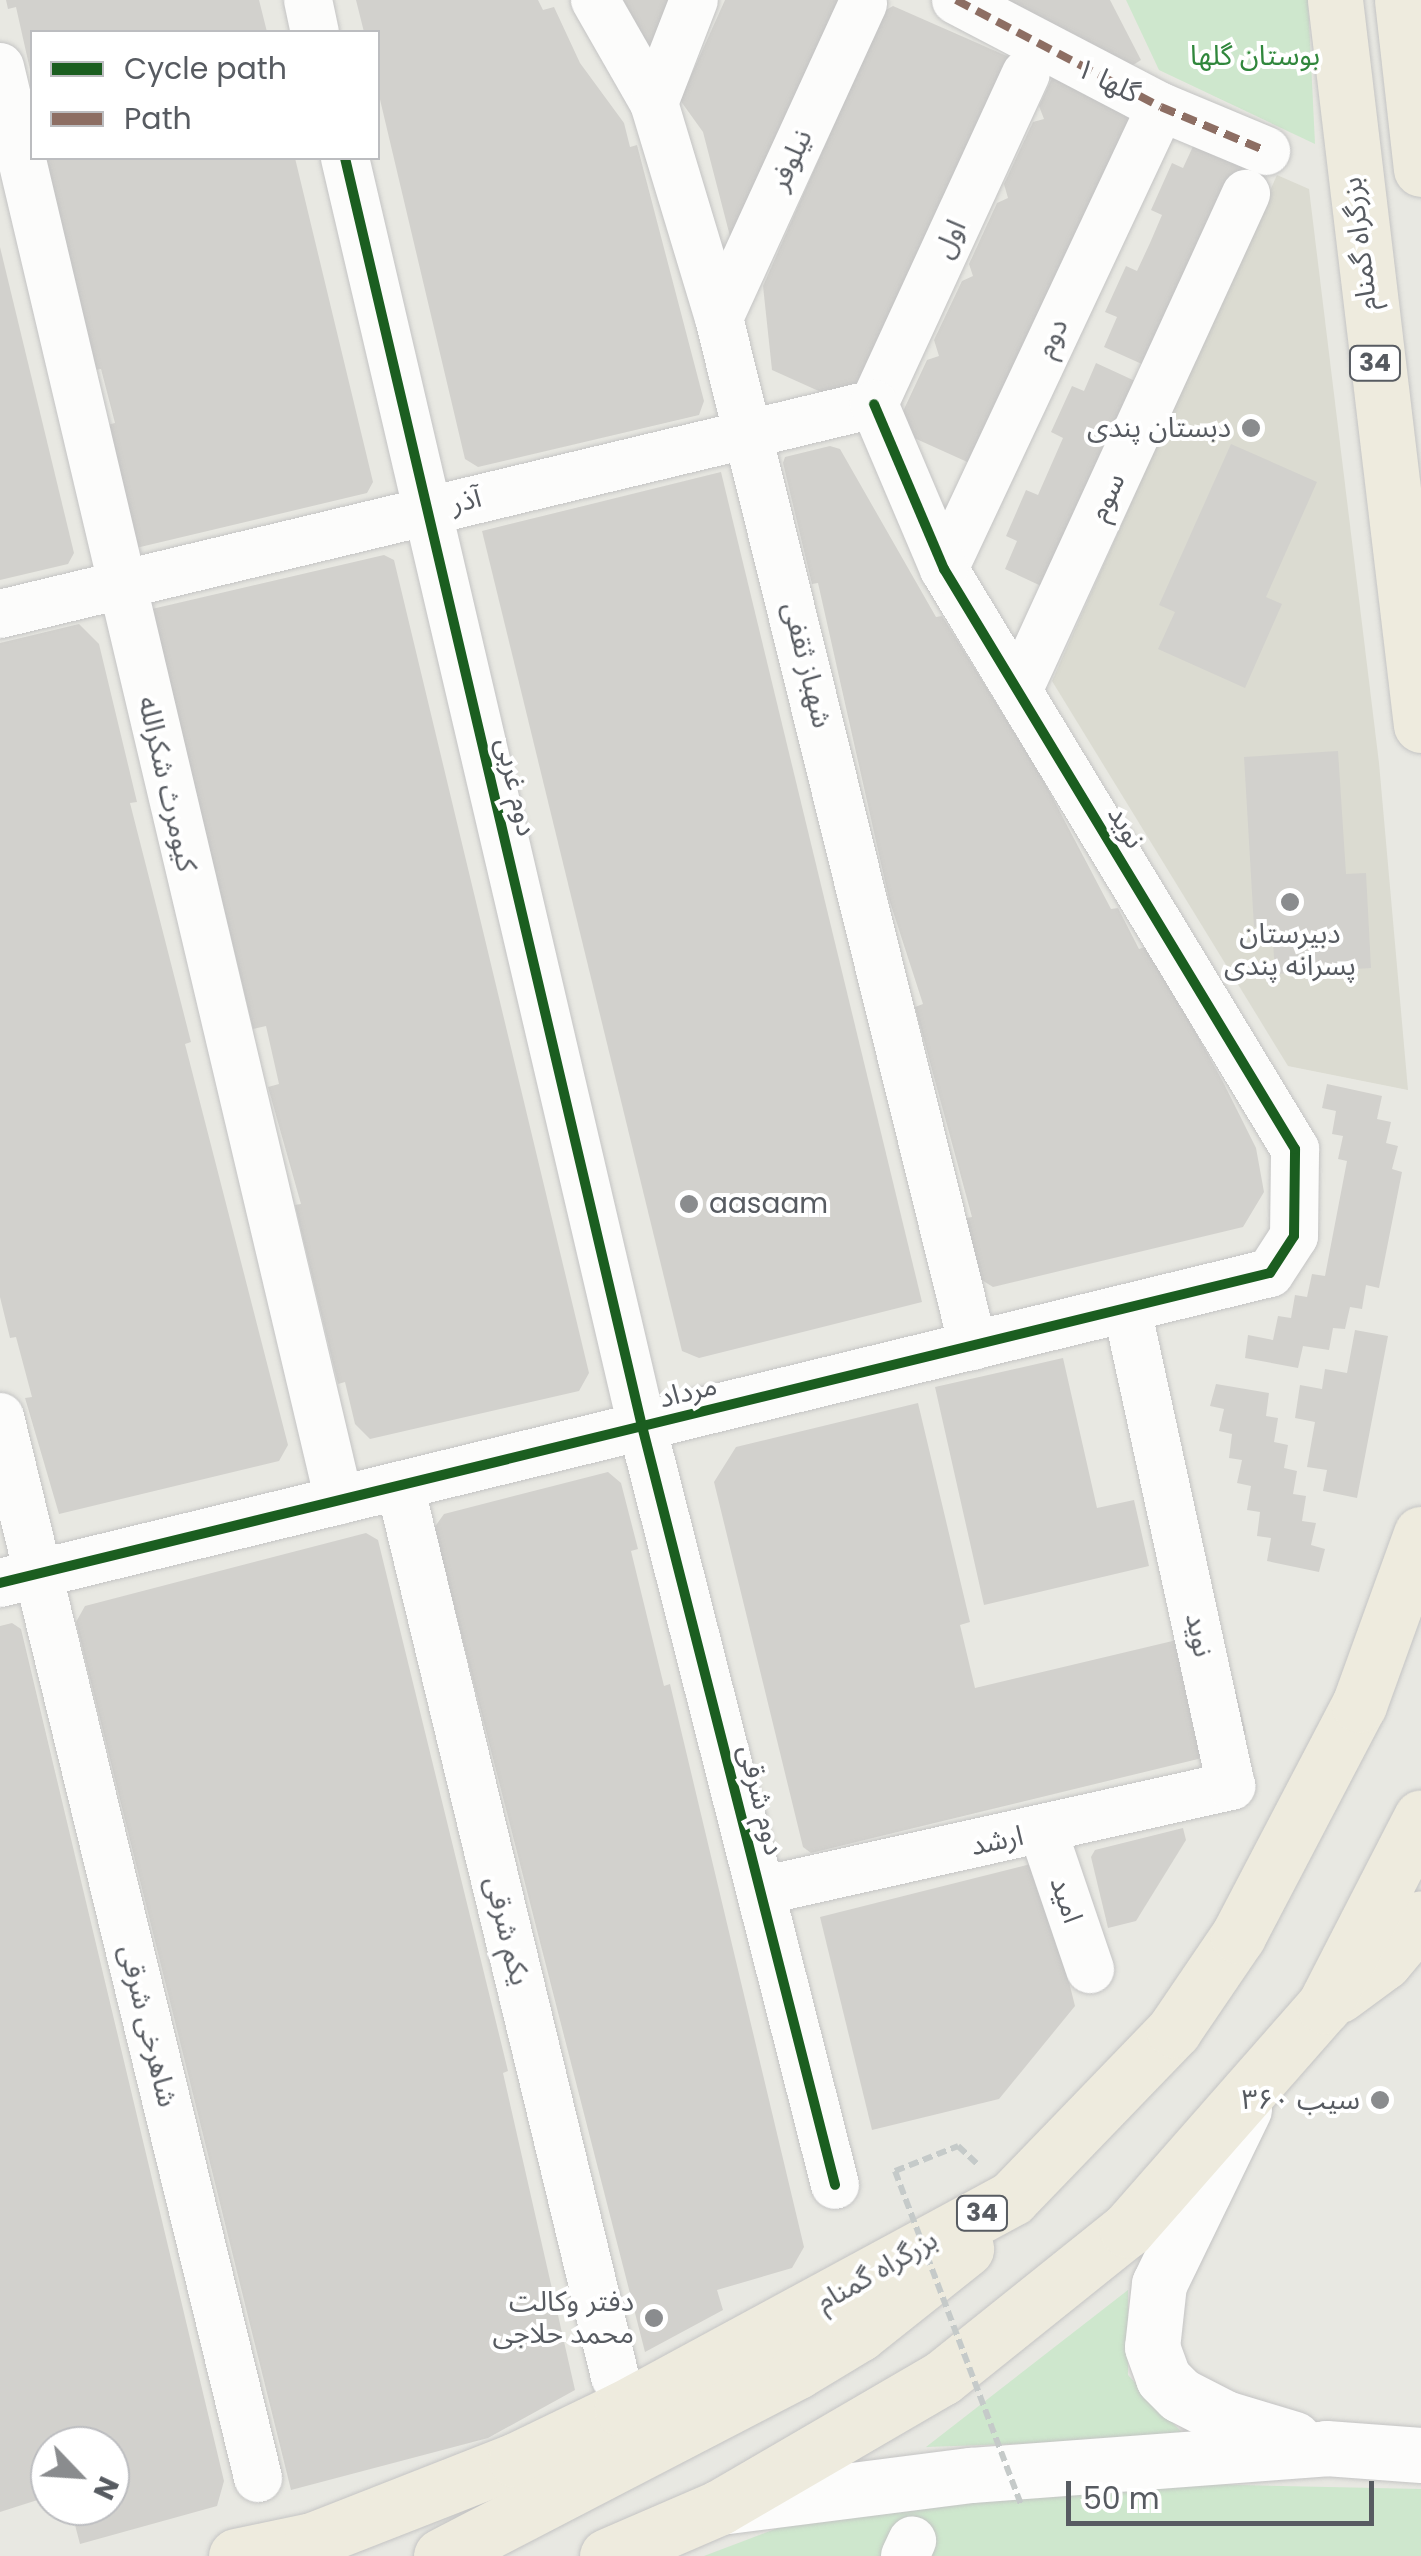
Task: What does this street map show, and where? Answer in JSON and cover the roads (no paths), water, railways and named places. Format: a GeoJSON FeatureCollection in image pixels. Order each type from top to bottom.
{"type":"FeatureCollection","features":[{"type":"Feature","properties":{"kind":"highway","name":"بزرگراه گمنام"},"geometry":{"type":"LineString","coordinates":[[1334,0],[1421,725]]}},
{"type":"Feature","properties":{"kind":"highway"},"geometry":{"type":"LineString","coordinates":[[1402,0],[1421,169]]}},
{"type":"Feature","properties":{"kind":"highway","name":"بزرگراه گمنام"},"geometry":{"type":"LineString","coordinates":[[236,2556],[330,2534],[516,2460],[690,2374],[1012,2198],[1174,2030],[1238,1936],[1359,1705],[1421,1534]]}},
{"type":"Feature","properties":{"kind":"highway"},"geometry":{"type":"LineString","coordinates":[[620,2552],[720,2507],[942,2378],[1127,2230],[1250,2098],[1324,2006],[1421,1817]]}},
{"type":"Feature","properties":{"kind":"highway"},"geometry":{"type":"LineString","coordinates":[[1324,2006],[1384,1962],[1421,1918]]}},
{"type":"Feature","properties":{"kind":"highway"},"geometry":{"type":"LineString","coordinates":[[441,2556],[648,2452],[860,2334],[971,2245],[1012,2198]]}},
{"type":"Feature","properties":{"kind":"main road"},"geometry":{"type":"LineString","coordinates":[[1250,2098],[1159,2284],[1152,2347],[1163,2378],[1202,2409],[1326,2448]]}},
{"type":"Feature","properties":{"kind":"main road"},"geometry":{"type":"LineString","coordinates":[[720,2507],[971,2474],[1326,2448],[1421,2456]]}},
{"type":"Feature","properties":{"kind":"street"},"geometry":{"type":"LineString","coordinates":[[308,0],[315,30]]}},
{"type":"Feature","properties":{"kind":"street","name":"شهباز ثقفی"},"geometry":{"type":"LineString","coordinates":[[595,0],[654,103],[719,318],[973,1346]]}},
{"type":"Feature","properties":{"kind":"street"},"geometry":{"type":"LineString","coordinates":[[654,103],[694,0]]}},
{"type":"Feature","properties":{"kind":"street","name":"گلها ۱"},"geometry":{"type":"LineString","coordinates":[[956,0],[1161,107],[1266,151]]}},
{"type":"Feature","properties":{"kind":"street","name":"نیلوفر"},"geometry":{"type":"LineString","coordinates":[[719,318],[862,4]]}},
{"type":"Feature","properties":{"kind":"street","name":"کیومرث شکرالله"},"geometry":{"type":"LineString","coordinates":[[0,67],[339,1500]]}},
{"type":"Feature","properties":{"kind":"street","name":"اول"},"geometry":{"type":"LineString","coordinates":[[874,404],[1026,74]]}},
{"type":"Feature","properties":{"kind":"street","name":"دوم"},"geometry":{"type":"LineString","coordinates":[[944,569],[1161,107]]}},
{"type":"Feature","properties":{"kind":"street","name":"دوم غربی"},"geometry":{"type":"LineString","coordinates":[[345,160],[642,1426]]}},
{"type":"Feature","properties":{"kind":"street","name":"سوم"},"geometry":{"type":"LineString","coordinates":[[1018,691],[1246,194]]}},
{"type":"Feature","properties":{"kind":"street","name":"آذر"},"geometry":{"type":"LineString","coordinates":[[0,614],[874,404]]}},
{"type":"Feature","properties":{"kind":"street","name":"نوید"},"geometry":{"type":"LineString","coordinates":[[874,404],[944,569],[1295,1149],[1300,1208],[1294,1236],[1270,1273]]}},
{"type":"Feature","properties":{"kind":"street","name":"مرداد"},"geometry":{"type":"LineString","coordinates":[[19,1579],[1270,1273]]}},
{"type":"Feature","properties":{"kind":"street","name":"نوید"},"geometry":{"type":"LineString","coordinates":[[1127,1308],[1232,1786]]}},
{"type":"Feature","properties":{"kind":"street","name":"شاهرخی شرقی"},"geometry":{"type":"LineString","coordinates":[[0,1416],[19,1579],[258,2478]]}},
{"type":"Feature","properties":{"kind":"street","name":"دوم شرقی"},"geometry":{"type":"LineString","coordinates":[[642,1426],[836,2185]]}},
{"type":"Feature","properties":{"kind":"street","name":"یکم شرقی"},"geometry":{"type":"LineString","coordinates":[[400,1486],[614,2377]]}},
{"type":"Feature","properties":{"kind":"street","name":"ارشد"},"geometry":{"type":"LineString","coordinates":[[761,1891],[1232,1786]]}},
{"type":"Feature","properties":{"kind":"street","name":"امید"},"geometry":{"type":"LineString","coordinates":[[1043,1831],[1090,1969]]}},
{"type":"Feature","properties":{"kind":"place","name":"دبستان پندی"},"geometry":{"type":"Point","coordinates":[1251,428]}},
{"type":"Feature","properties":{"kind":"place","name":"دبیرستان پسرانه پندی"},"geometry":{"type":"Point","coordinates":[1290,902]}},
{"type":"Feature","properties":{"kind":"place","name":"aasaam"},"geometry":{"type":"Point","coordinates":[689,1204]}},
{"type":"Feature","properties":{"kind":"place","name":"سیب ۳۶۰"},"geometry":{"type":"Point","coordinates":[1380,2100]}},
{"type":"Feature","properties":{"kind":"place","name":"دفتر وکالت محمد حلاجی"},"geometry":{"type":"Point","coordinates":[654,2318]}},
{"type":"Feature","properties":{"kind":"park label","name":"بوستان گلها"},"geometry":{"type":"Point","coordinates":[1255,56]}}]}
